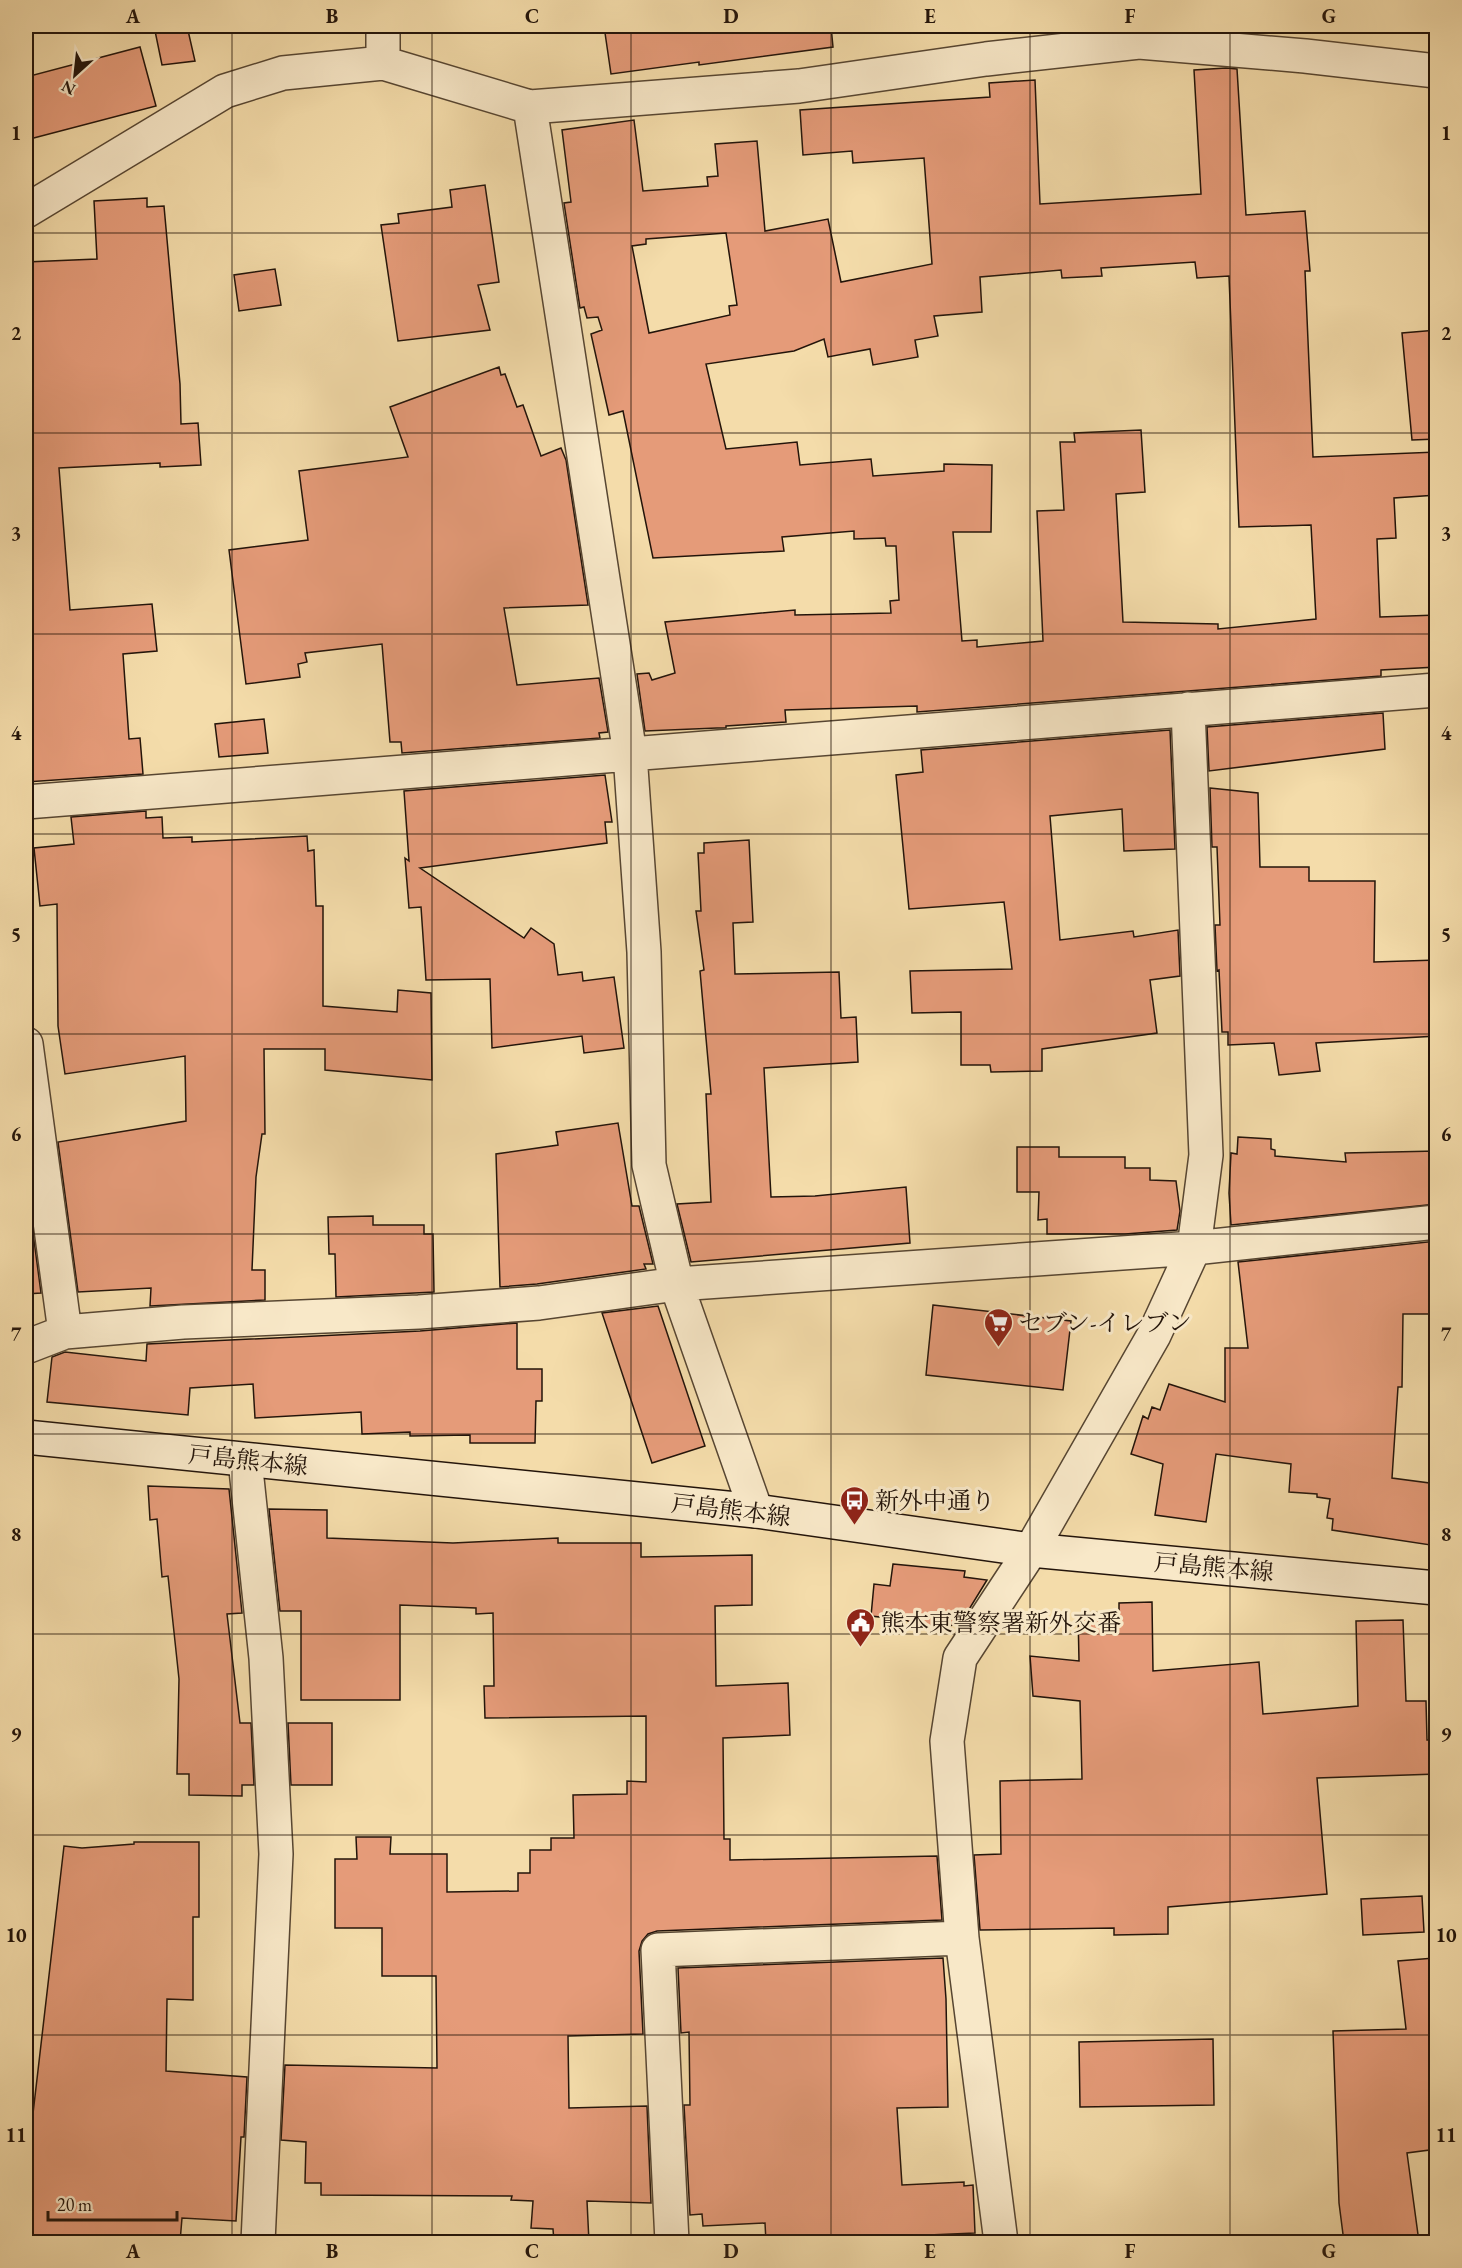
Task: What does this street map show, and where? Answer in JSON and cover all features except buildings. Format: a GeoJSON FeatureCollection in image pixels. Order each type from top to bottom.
{"type":"FeatureCollection","features":[{"type":"Feature","properties":{"kind":"street"},"geometry":{"type":"LineString","coordinates":[[383,26],[383,63]]}},
{"type":"Feature","properties":{"kind":"street"},"geometry":{"type":"LineString","coordinates":[[26,211],[225,91],[283,73],[383,63],[530,107],[799,86],[986,59],[1138,42],[1305,56],[1437,71]]}},
{"type":"Feature","properties":{"kind":"street"},"geometry":{"type":"LineString","coordinates":[[530,107],[630,754],[644,952],[649,1165],[677,1284],[756,1511]]}},
{"type":"Feature","properties":{"kind":"street"},"geometry":{"type":"LineString","coordinates":[[26,802],[1437,690]]}},
{"type":"Feature","properties":{"kind":"street"},"geometry":{"type":"LineString","coordinates":[[1001,2242],[962,1938],[947,1741],[960,1658],[1030,1550],[1154,1335],[1194,1248],[1206,1155],[1188,709]]}},
{"type":"Feature","properties":{"kind":"street"},"geometry":{"type":"LineString","coordinates":[[26,1044],[65,1332]]}},
{"type":"Feature","properties":{"kind":"street"},"geometry":{"type":"LineString","coordinates":[[26,1347],[65,1332],[183,1322],[467,1309],[539,1303],[677,1284],[1194,1248],[1437,1222]]}},
{"type":"Feature","properties":{"kind":"street","name":"戸島熊本線"},"geometry":{"type":"LineString","coordinates":[[26,1437],[756,1511],[1030,1550],[1437,1588]]}},
{"type":"Feature","properties":{"kind":"street"},"geometry":{"type":"LineString","coordinates":[[245,1460],[266,1658],[276,1854],[258,2242]]}},
{"type":"Feature","properties":{"kind":"street"},"geometry":{"type":"LineString","coordinates":[[672,2242],[658,1950],[962,1938]]}},
{"type":"Feature","properties":{"kind":"place","name":"セブン-イレブン"},"geometry":{"type":"Point","coordinates":[998,1348]}},
{"type":"Feature","properties":{"kind":"place","name":"新外中通り"},"geometry":{"type":"Point","coordinates":[854,1526]}},
{"type":"Feature","properties":{"kind":"place","name":"熊本東警察署新外交番"},"geometry":{"type":"Point","coordinates":[860,1648]}}]}
